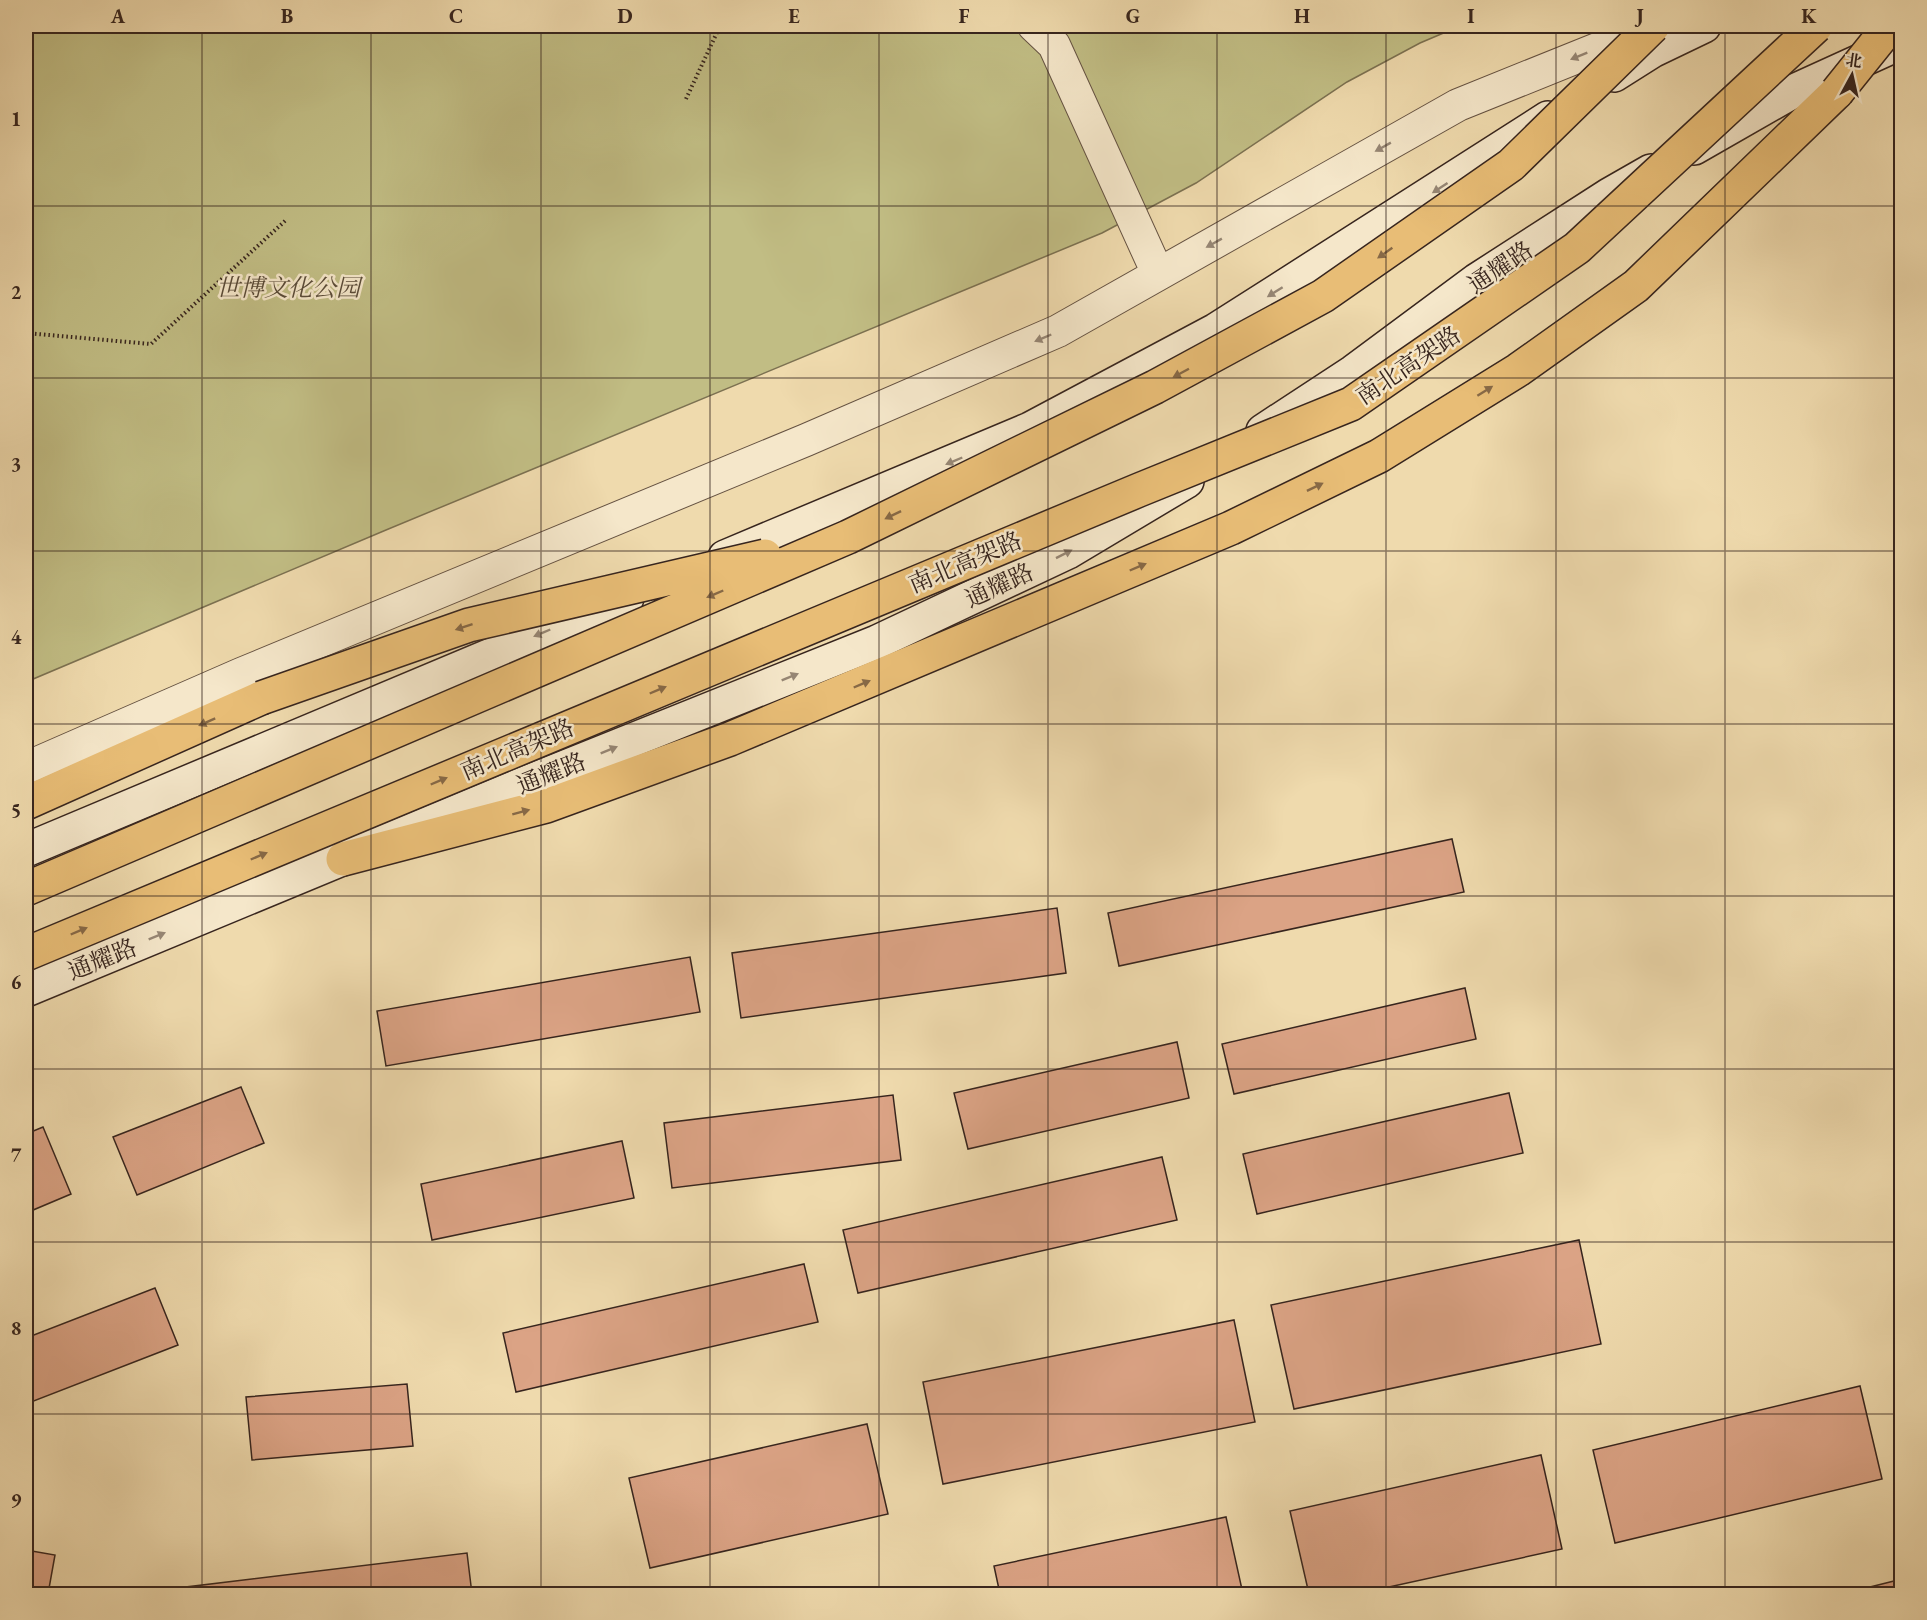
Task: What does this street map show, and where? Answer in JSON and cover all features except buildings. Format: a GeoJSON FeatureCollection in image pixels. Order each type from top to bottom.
{"type":"FeatureCollection","features":[{"type":"Feature","properties":{"kind":"highway"},"geometry":{"type":"LineString","coordinates":[[26,889],[848,537],[1155,387],[1323,296],[1510,165],[1653,26]]}},
{"type":"Feature","properties":{"kind":"highway","name":"南北高架路"},"geometry":{"type":"LineString","coordinates":[[26,954],[1351,404],[1577,248],[1816,26]]}},
{"type":"Feature","properties":{"kind":"highway"},"geometry":{"type":"LineString","coordinates":[[342,859],[546,806],[730,739],[1231,528],[1379,456],[1518,370],[1635,285],[1837,92],[1890,26]]}},
{"type":"Feature","properties":{"kind":"highway"},"geometry":{"type":"LineString","coordinates":[[26,803],[261,698],[469,625],[848,537]]}},
{"type":"Feature","properties":{"kind":"street"},"geometry":{"type":"LineString","coordinates":[[1034,26],[1054,45],[1158,274]]}},
{"type":"Feature","properties":{"kind":"street"},"geometry":{"type":"LineString","coordinates":[[26,768],[263,665],[806,440],[1058,331],[1458,105],[1596,49],[1675,26]]}},
{"type":"Feature","properties":{"kind":"street"},"geometry":{"type":"LineString","coordinates":[[26,850],[1030,429],[1216,330],[1652,51],[1704,26]]}},
{"type":"Feature","properties":{"kind":"street","name":"通耀路"},"geometry":{"type":"LineString","coordinates":[[26,990],[877,642],[1068,552],[1209,467],[1353,372],[1477,280],[1609,195],[1792,92],[1902,42]]}},
{"type":"Feature","properties":{"kind":"path"},"geometry":{"type":"LineString","coordinates":[[686,99],[720,26]]}},
{"type":"Feature","properties":{"kind":"path"},"geometry":{"type":"LineString","coordinates":[[26,333],[151,344],[286,220]]}},
{"type":"Feature","properties":{"kind":"green space","name":"世博文化公园"},"geometry":{"type":"Polygon","coordinates":[[[26,26],[1460,26],[1420,43],[1347,82],[1196,183],[1102,233],[26,682],[26,26]]]}}]}
